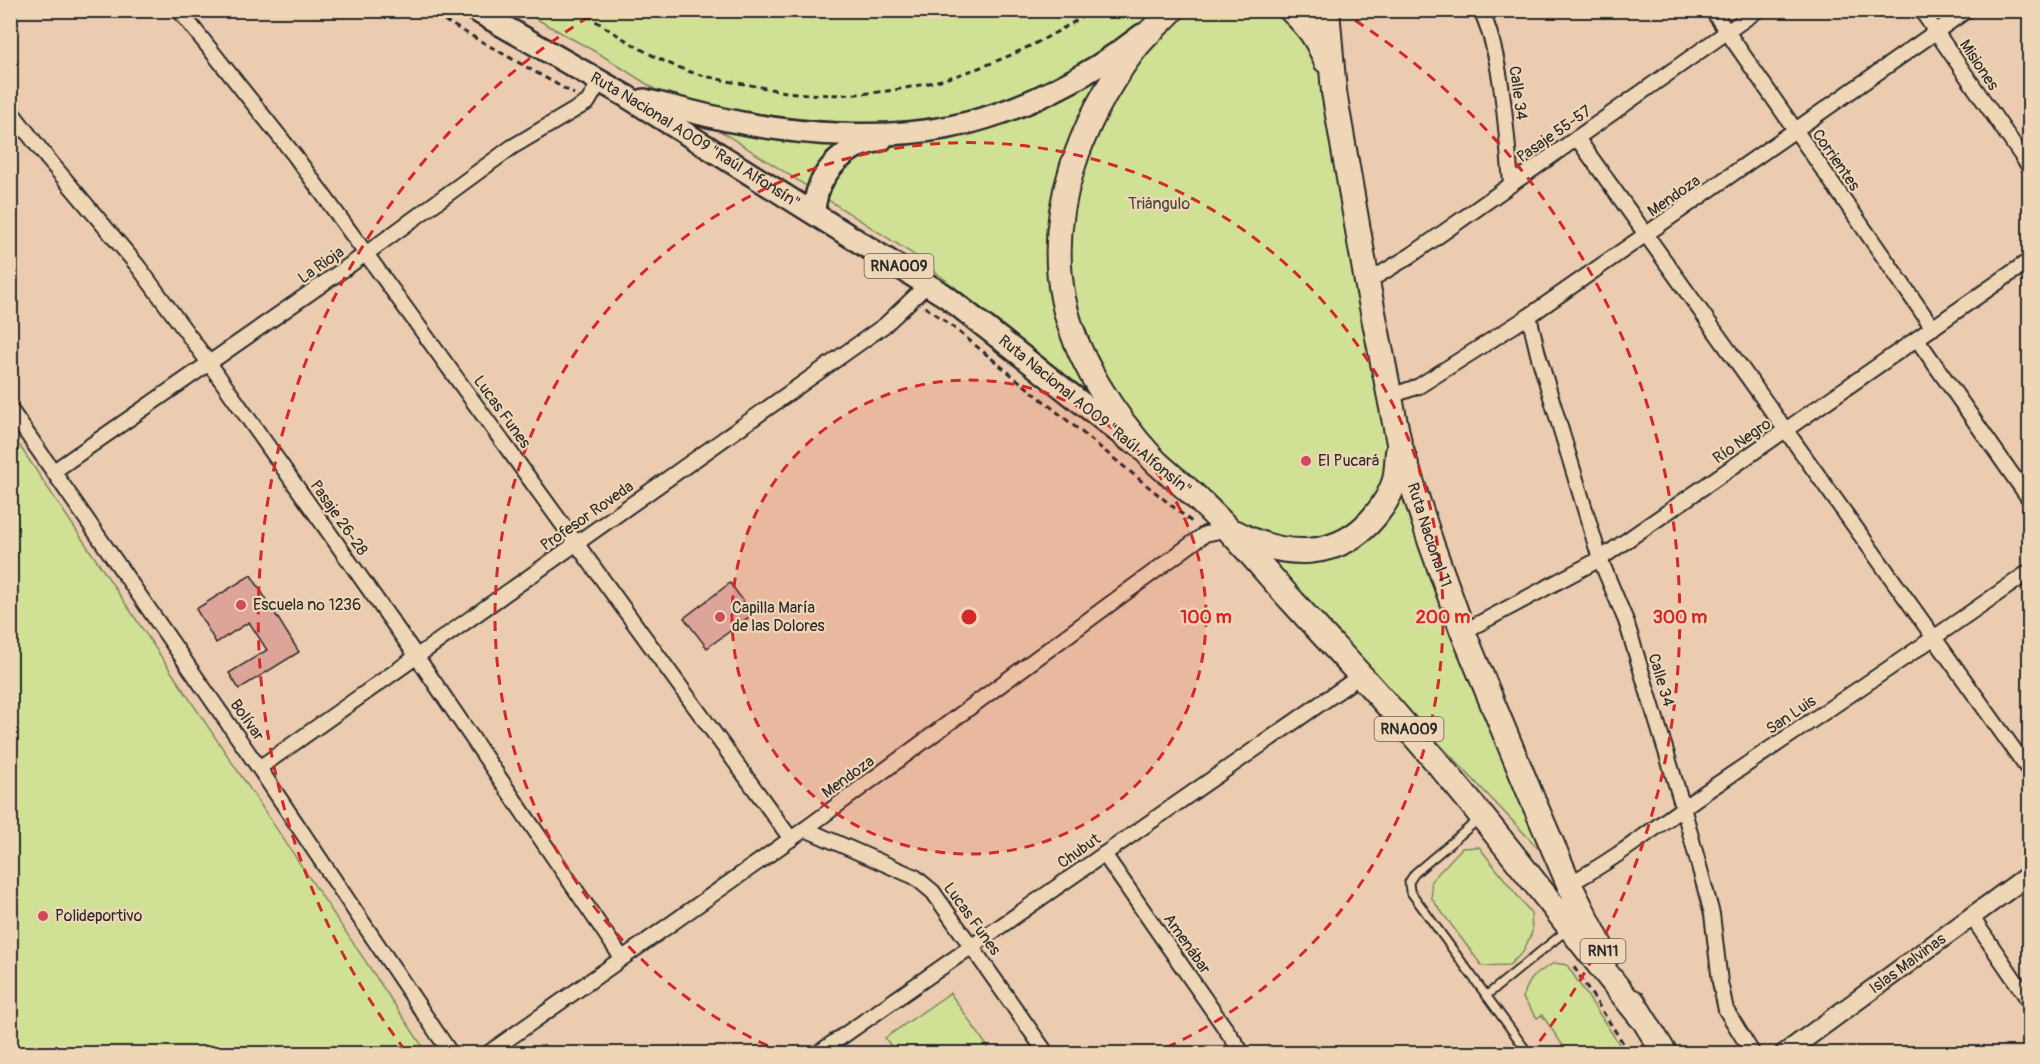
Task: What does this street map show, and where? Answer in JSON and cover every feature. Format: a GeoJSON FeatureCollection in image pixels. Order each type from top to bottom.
{"type":"FeatureCollection","features":[{"type":"Feature","properties":{"kind":"highway"},"geometry":{"type":"LineString","coordinates":[[1291,10],[1318,40],[1334,92]]}},
{"type":"Feature","properties":{"kind":"highway","name":"RNA009"},"geometry":{"type":"LineString","coordinates":[[1155,460],[1101,391],[1084,363],[1063,300],[1059,274],[1059,248],[1064,194],[1089,125],[1108,88],[1134,49],[1172,11]]}},
{"type":"Feature","properties":{"kind":"highway","name":"Ruta Nacional 11"},"geometry":{"type":"LineString","coordinates":[[1331,11],[1334,92],[1367,282],[1399,443],[1431,543],[1463,632],[1569,884],[1600,947],[1665,1053]]}},
{"type":"Feature","properties":{"kind":"highway","name":"RNA009"},"geometry":{"type":"LineString","coordinates":[[1217,532],[1283,550],[1322,550],[1344,541],[1367,526],[1386,503],[1395,479],[1399,443]]}},
{"type":"Feature","properties":{"kind":"highway","name":"Ruta Nacional A009 \"Raúl Alfonsín\""},"geometry":{"type":"LineString","coordinates":[[1155,460],[1191,492],[1217,532],[1360,676],[1404,724],[1482,816],[1641,1017]]}},
{"type":"Feature","properties":{"kind":"main road","name":"Ruta Nacional A009 \"Raúl Alfonsín\""},"geometry":{"type":"LineString","coordinates":[[475,10],[626,96],[814,213],[921,291],[947,297],[1155,460]]}},
{"type":"Feature","properties":{"kind":"main road","name":"RNA009"},"geometry":{"type":"LineString","coordinates":[[626,96],[738,122],[799,131],[891,134],[948,127],[1008,110],[1048,93],[1134,41],[1172,11]]}},
{"type":"Feature","properties":{"kind":"main road"},"geometry":{"type":"LineString","coordinates":[[814,213],[819,184],[830,167],[855,147],[914,131]]}},
{"type":"Feature","properties":{"kind":"street","name":"Lucas Funes"},"geometry":{"type":"LineString","coordinates":[[179,10],[295,156],[367,253],[790,839]]}},
{"type":"Feature","properties":{"kind":"street","name":"Calle 34"},"geometry":{"type":"LineString","coordinates":[[1481,10],[1489,28],[1496,56],[1511,183]]}},
{"type":"Feature","properties":{"kind":"street","name":"Corrientes"},"geometry":{"type":"LineString","coordinates":[[1712,10],[1933,328]]}},
{"type":"Feature","properties":{"kind":"street","name":"Pasaje 55-57"},"geometry":{"type":"LineString","coordinates":[[1367,282],[1410,256],[1758,10]]}},
{"type":"Feature","properties":{"kind":"street","name":"Misiones"},"geometry":{"type":"LineString","coordinates":[[1921,10],[2030,168]]}},
{"type":"Feature","properties":{"kind":"street","name":"Mendoza"},"geometry":{"type":"LineString","coordinates":[[1391,396],[1419,386],[1529,316],[1967,10]]}},
{"type":"Feature","properties":{"kind":"street","name":"La Rioja"},"geometry":{"type":"LineString","coordinates":[[54,471],[367,253],[512,147],[588,102],[600,81]]}},
{"type":"Feature","properties":{"kind":"street","name":"Pasaje 26-28"},"geometry":{"type":"LineString","coordinates":[[10,110],[47,158],[137,265],[209,363],[417,657],[622,958]]}},
{"type":"Feature","properties":{"kind":"street"},"geometry":{"type":"LineString","coordinates":[[1577,138],[2030,772]]}},
{"type":"Feature","properties":{"kind":"street","name":"Río Negro"},"geometry":{"type":"LineString","coordinates":[[1463,632],[1600,559],[2030,260]]}},
{"type":"Feature","properties":{"kind":"street","name":"Profesor Roveda"},"geometry":{"type":"LineString","coordinates":[[259,768],[885,325],[921,291]]}},
{"type":"Feature","properties":{"kind":"street","name":"Calle 34"},"geometry":{"type":"LineString","coordinates":[[1529,316],[1538,354],[1600,559],[1626,621],[1683,807],[1712,914],[1720,982],[1726,1010],[1753,1053]]}},
{"type":"Feature","properties":{"kind":"street"},"geometry":{"type":"LineString","coordinates":[[1917,339],[2030,500]]}},
{"type":"Feature","properties":{"kind":"street","name":"Bolívar"},"geometry":{"type":"LineString","coordinates":[[10,409],[259,768],[451,1053]]}},
{"type":"Feature","properties":{"kind":"street","name":"Mendoza"},"geometry":{"type":"LineString","coordinates":[[487,1053],[805,829],[1217,532]]}},
{"type":"Feature","properties":{"kind":"street","name":"San Luis"},"geometry":{"type":"LineString","coordinates":[[1569,884],[1600,867],[1683,807],[1935,638],[2030,571]]}},
{"type":"Feature","properties":{"kind":"street","name":"Chubut"},"geometry":{"type":"LineString","coordinates":[[817,1053],[1360,676]]}},
{"type":"Feature","properties":{"kind":"street","name":"Lucas Funes"},"geometry":{"type":"LineString","coordinates":[[805,829],[915,877],[933,892],[1047,1053]]}},
{"type":"Feature","properties":{"kind":"street","name":"Amenábar"},"geometry":{"type":"LineString","coordinates":[[1104,854],[1243,1053]]}},
{"type":"Feature","properties":{"kind":"street","name":"Islas Malvinas"},"geometry":{"type":"LineString","coordinates":[[1784,1053],[2030,874]]}},
{"type":"Feature","properties":{"kind":"street"},"geometry":{"type":"LineString","coordinates":[[1971,916],[2030,1002]]}},
{"type":"Feature","properties":{"kind":"lane"},"geometry":{"type":"LineString","coordinates":[[1482,816],[1415,873],[1409,882],[1410,891],[1529,1053]]}},
{"type":"Feature","properties":{"kind":"lane"},"geometry":{"type":"LineString","coordinates":[[1487,995],[1556,941],[1569,928]]}},
{"type":"Feature","properties":{"kind":"path"},"geometry":{"type":"LineString","coordinates":[[426,10],[588,102]]}},
{"type":"Feature","properties":{"kind":"path"},"geometry":{"type":"LineString","coordinates":[[578,10],[655,56],[715,79],[796,93],[848,94],[923,85],[984,67],[1030,48],[1093,10]]}},
{"type":"Feature","properties":{"kind":"path"},"geometry":{"type":"LineString","coordinates":[[921,291],[948,323],[1217,532]]}},
{"type":"Feature","properties":{"kind":"path"},"geometry":{"type":"LineString","coordinates":[[1574,967],[1630,1053]]}},
{"type":"Feature","properties":{"kind":"green space","name":"Triángulo"},"geometry":{"type":"Polygon","coordinates":[[[522,11],[1327,11],[1333,81],[1431,543],[1539,849],[1170,459],[913,254],[603,56],[522,11]]]}},
{"type":"Feature","properties":{"kind":"green space"},"geometry":{"type":"Polygon","coordinates":[[[11,433],[427,1053],[11,1053],[11,433]]]}},
{"type":"Feature","properties":{"kind":"green space"},"geometry":{"type":"Polygon","coordinates":[[[1479,847],[1531,913],[1532,932],[1523,952],[1509,965],[1482,966],[1432,899],[1431,881],[1462,848],[1479,847]]]}},
{"type":"Feature","properties":{"kind":"green space"},"geometry":{"type":"Polygon","coordinates":[[[1554,963],[1567,965],[1625,1053],[1568,1053],[1542,1015],[1537,1018],[1523,998],[1534,977],[1554,963]]]}},
{"type":"Feature","properties":{"kind":"green space"},"geometry":{"type":"Polygon","coordinates":[[[950,993],[992,1053],[896,1053],[885,1038],[950,993]]]}},
{"type":"Feature","properties":{"kind":"building"},"geometry":{"type":"Polygon","coordinates":[[[251,575],[299,652],[239,689],[229,673],[267,650],[249,622],[216,643],[196,609],[251,575]]]}},
{"type":"Feature","properties":{"kind":"building"},"geometry":{"type":"Polygon","coordinates":[[[730,583],[753,614],[707,648],[684,618],[730,583]]]}},
{"type":"Feature","properties":{"kind":"place","name":"El Pucará"},"geometry":{"type":"Point","coordinates":[1306,461]}},
{"type":"Feature","properties":{"kind":"place","name":"Escuela nº 1236"},"geometry":{"type":"Point","coordinates":[241,605]}},
{"type":"Feature","properties":{"kind":"place","name":"Capilla María de las Dolores"},"geometry":{"type":"Point","coordinates":[720,617]}},
{"type":"Feature","properties":{"kind":"place","name":"Polideportivo"},"geometry":{"type":"Point","coordinates":[43,916]}}]}
